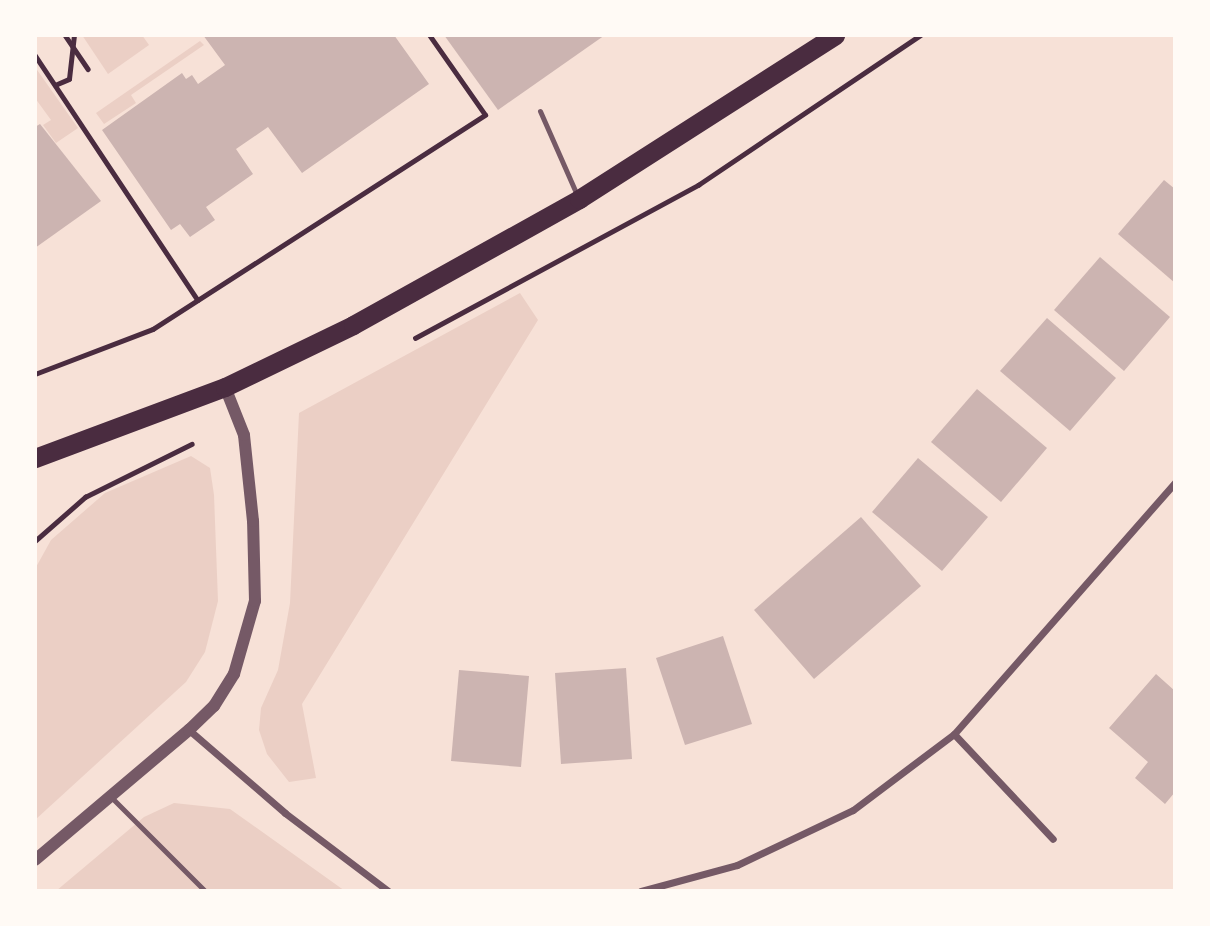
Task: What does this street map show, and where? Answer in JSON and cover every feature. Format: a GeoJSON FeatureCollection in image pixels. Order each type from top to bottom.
{"type":"FeatureCollection","features":[{"type":"Feature","properties":{"kind":"highway"},"geometry":{"type":"LineString","coordinates":[[35,458],[225,387],[353,326],[579,200],[835,35]]}},
{"type":"Feature","properties":{"kind":"street"},"geometry":{"type":"LineString","coordinates":[[35,860],[190,730],[214,706],[234,674],[255,601],[248,460],[240,421],[225,387]]}},
{"type":"Feature","properties":{"kind":"street"},"geometry":{"type":"LineString","coordinates":[[641,891],[737,865],[853,810],[954,734],[1175,482]]}},
{"type":"Feature","properties":{"kind":"street"},"geometry":{"type":"LineString","coordinates":[[190,730],[285,813],[388,891]]}},
{"type":"Feature","properties":{"kind":"street"},"geometry":{"type":"LineString","coordinates":[[954,734],[1053,839]]}},
{"type":"Feature","properties":{"kind":"lane"},"geometry":{"type":"LineString","coordinates":[[540,111],[579,200]]}},
{"type":"Feature","properties":{"kind":"lane"},"geometry":{"type":"LineString","coordinates":[[109,796],[205,891]]}},
{"type":"Feature","properties":{"kind":"path"},"geometry":{"type":"LineString","coordinates":[[65,35],[88,69]]}},
{"type":"Feature","properties":{"kind":"path"},"geometry":{"type":"LineString","coordinates":[[55,85],[69,79],[74,35]]}},
{"type":"Feature","properties":{"kind":"path"},"geometry":{"type":"LineString","coordinates":[[35,374],[153,329],[485,115],[429,35]]}},
{"type":"Feature","properties":{"kind":"path"},"geometry":{"type":"LineString","coordinates":[[35,55],[198,300]]}},
{"type":"Feature","properties":{"kind":"shaded area"},"geometry":{"type":"Polygon","coordinates":[[[82,35],[142,35],[149,45],[108,74],[82,35]]]}},
{"type":"Feature","properties":{"kind":"shaded area"},"geometry":{"type":"Polygon","coordinates":[[[200,41],[204,45],[131,95],[136,103],[104,124],[96,113],[200,41]]]}},
{"type":"Feature","properties":{"kind":"shaded area"},"geometry":{"type":"Polygon","coordinates":[[[35,67],[78,128],[56,143],[43,125],[51,120],[35,98],[35,67]]]}},
{"type":"Feature","properties":{"kind":"shaded area"},"geometry":{"type":"Polygon","coordinates":[[[520,293],[538,320],[302,704],[316,778],[289,782],[267,754],[259,730],[261,708],[278,670],[290,603],[299,413],[520,293]]]}},
{"type":"Feature","properties":{"kind":"shaded area"},"geometry":{"type":"Polygon","coordinates":[[[191,456],[210,468],[214,495],[218,601],[205,652],[186,682],[35,820],[35,569],[51,540],[105,493],[191,456]]]}},
{"type":"Feature","properties":{"kind":"shaded area"},"geometry":{"type":"Polygon","coordinates":[[[174,803],[230,809],[345,891],[56,891],[144,817],[174,803]]]}},
{"type":"Feature","properties":{"kind":"building"},"geometry":{"type":"Polygon","coordinates":[[[203,35],[394,35],[429,84],[302,173],[268,127],[236,149],[253,174],[206,207],[215,220],[190,237],[180,224],[171,230],[102,130],[182,73],[186,79],[192,75],[198,84],[225,65],[203,35]]]}},
{"type":"Feature","properties":{"kind":"building"},"geometry":{"type":"Polygon","coordinates":[[[444,35],[605,35],[498,110],[444,35]]]}},
{"type":"Feature","properties":{"kind":"building"},"geometry":{"type":"Polygon","coordinates":[[[40,124],[101,201],[35,248],[35,127],[40,124]]]}},
{"type":"Feature","properties":{"kind":"building"},"geometry":{"type":"Polygon","coordinates":[[[1164,180],[1175,189],[1175,283],[1118,234],[1164,180]]]}},
{"type":"Feature","properties":{"kind":"building"},"geometry":{"type":"Polygon","coordinates":[[[1100,257],[1170,317],[1124,371],[1054,310],[1100,257]]]}},
{"type":"Feature","properties":{"kind":"building"},"geometry":{"type":"Polygon","coordinates":[[[1047,318],[1116,378],[1070,431],[1000,371],[1047,318]]]}},
{"type":"Feature","properties":{"kind":"building"},"geometry":{"type":"Polygon","coordinates":[[[977,389],[1047,448],[1001,502],[931,442],[977,389]]]}},
{"type":"Feature","properties":{"kind":"building"},"geometry":{"type":"Polygon","coordinates":[[[918,458],[988,517],[942,571],[872,512],[918,458]]]}},
{"type":"Feature","properties":{"kind":"building"},"geometry":{"type":"Polygon","coordinates":[[[861,517],[921,586],[814,679],[754,610],[861,517]]]}},
{"type":"Feature","properties":{"kind":"building"},"geometry":{"type":"Polygon","coordinates":[[[723,636],[752,724],[685,745],[656,658],[723,636]]]}},
{"type":"Feature","properties":{"kind":"building"},"geometry":{"type":"Polygon","coordinates":[[[626,668],[632,759],[561,764],[555,673],[626,668]]]}},
{"type":"Feature","properties":{"kind":"building"},"geometry":{"type":"Polygon","coordinates":[[[459,670],[529,676],[521,767],[451,761],[459,670]]]}},
{"type":"Feature","properties":{"kind":"building"},"geometry":{"type":"Polygon","coordinates":[[[1156,674],[1175,691],[1175,792],[1165,804],[1135,778],[1148,762],[1109,728],[1156,674]]]}}]}
